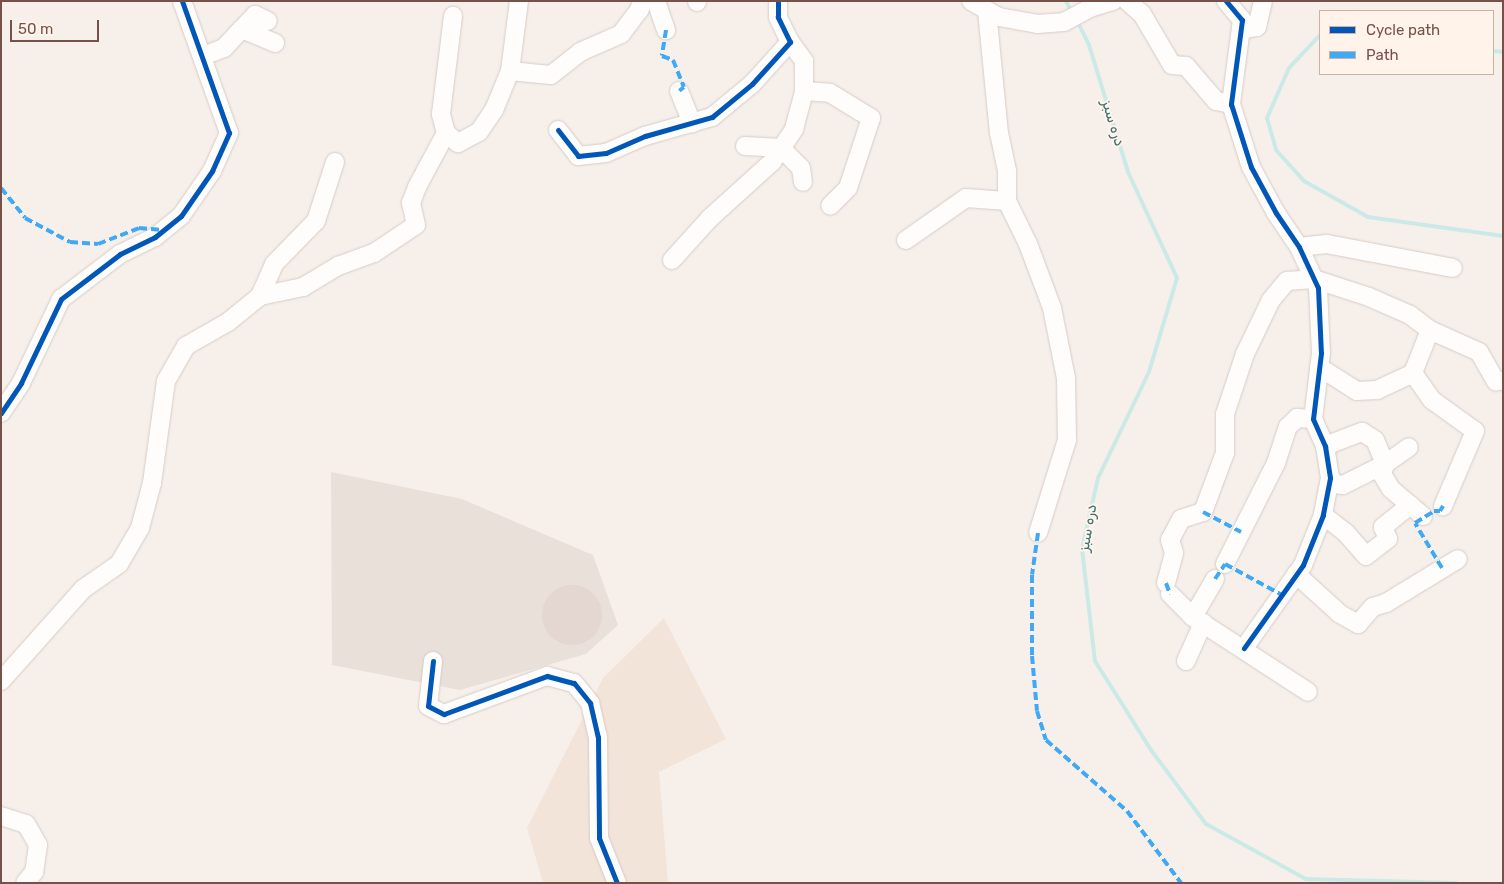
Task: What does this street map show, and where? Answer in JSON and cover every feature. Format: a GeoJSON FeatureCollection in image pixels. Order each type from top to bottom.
{"type":"FeatureCollection","features":[{"type":"Feature","properties":{"kind":"street"},"geometry":{"type":"LineString","coordinates":[[1,413],[21,383],[61,299],[120,254],[155,237],[181,216],[212,171],[229,133],[182,1]]}},
{"type":"Feature","properties":{"kind":"street"},"geometry":{"type":"LineString","coordinates":[[453,16],[441,114],[446,133],[458,143],[480,132],[494,110],[510,71],[518,1]]}},
{"type":"Feature","properties":{"kind":"street"},"geometry":{"type":"LineString","coordinates":[[510,71],[551,76],[580,52],[621,34],[640,9],[641,1]]}},
{"type":"Feature","properties":{"kind":"street"},"geometry":{"type":"LineString","coordinates":[[656,1],[666,30]]}},
{"type":"Feature","properties":{"kind":"street"},"geometry":{"type":"LineString","coordinates":[[672,260],[710,218],[772,162],[794,129],[804,91],[804,61],[790,42],[778,17],[778,1]]}},
{"type":"Feature","properties":{"kind":"street"},"geometry":{"type":"LineString","coordinates":[[971,1],[999,17],[1036,24],[1064,22],[1090,8],[1113,1]]}},
{"type":"Feature","properties":{"kind":"street"},"geometry":{"type":"LineString","coordinates":[[1127,1],[1142,14],[1172,65],[1186,66],[1216,100],[1231,104]]}},
{"type":"Feature","properties":{"kind":"street"},"geometry":{"type":"LineString","coordinates":[[1226,1],[1242,20],[1231,104],[1251,167],[1276,213],[1299,247],[1318,288],[1319,367],[1313,419],[1325,446],[1330,478],[1323,515],[1296,574],[1244,648]]}},
{"type":"Feature","properties":{"kind":"street"},"geometry":{"type":"LineString","coordinates":[[1241,30],[1257,27],[1263,1]]}},
{"type":"Feature","properties":{"kind":"street"},"geometry":{"type":"LineString","coordinates":[[987,11],[999,133],[1007,171],[1007,201],[1028,244],[1052,308],[1066,378],[1067,440],[1038,533]]}},
{"type":"Feature","properties":{"kind":"street"},"geometry":{"type":"LineString","coordinates":[[202,56],[224,48],[255,15],[268,21]]}},
{"type":"Feature","properties":{"kind":"street"},"geometry":{"type":"LineString","coordinates":[[242,30],[275,43]]}},
{"type":"Feature","properties":{"kind":"street"},"geometry":{"type":"LineString","coordinates":[[558,130],[578,156],[606,153],[646,136],[712,117],[752,84],[790,42]]}},
{"type":"Feature","properties":{"kind":"street"},"geometry":{"type":"LineString","coordinates":[[679,91],[692,123]]}},
{"type":"Feature","properties":{"kind":"street"},"geometry":{"type":"LineString","coordinates":[[804,91],[830,93],[871,118],[848,188],[830,206]]}},
{"type":"Feature","properties":{"kind":"street"},"geometry":{"type":"LineString","coordinates":[[1,680],[83,589],[119,564],[140,528],[152,483],[166,381],[186,346],[228,322],[260,296],[303,287],[338,266],[374,253],[416,225],[411,203],[446,133]]}},
{"type":"Feature","properties":{"kind":"street"},"geometry":{"type":"LineString","coordinates":[[745,146],[781,148],[801,168],[803,182]]}},
{"type":"Feature","properties":{"kind":"street"},"geometry":{"type":"LineString","coordinates":[[260,296],[274,264],[316,221],[335,162]]}},
{"type":"Feature","properties":{"kind":"street"},"geometry":{"type":"LineString","coordinates":[[906,240],[966,198],[1007,201]]}},
{"type":"Feature","properties":{"kind":"street"},"geometry":{"type":"LineString","coordinates":[[1299,247],[1327,244],[1453,268]]}},
{"type":"Feature","properties":{"kind":"street"},"geometry":{"type":"LineString","coordinates":[[1308,692],[1248,656],[1244,648],[1198,620],[1168,588],[1174,553],[1170,540],[1181,519],[1203,512],[1226,454],[1225,414],[1245,354],[1271,300],[1286,281],[1314,279],[1410,314],[1430,330],[1479,352],[1496,380],[1503,381]]}},
{"type":"Feature","properties":{"kind":"street"},"geometry":{"type":"LineString","coordinates":[[1319,367],[1357,392],[1377,390],[1413,373],[1430,330]]}},
{"type":"Feature","properties":{"kind":"street"},"geometry":{"type":"LineString","coordinates":[[1413,373],[1432,400],[1475,431],[1443,506]]}},
{"type":"Feature","properties":{"kind":"street"},"geometry":{"type":"LineString","coordinates":[[1186,661],[1198,620],[1220,571],[1276,464],[1288,427],[1297,418],[1313,419]]}},
{"type":"Feature","properties":{"kind":"street"},"geometry":{"type":"LineString","coordinates":[[1323,515],[1346,533],[1366,556],[1388,539],[1384,528],[1416,511],[1391,489],[1382,474],[1385,464],[1375,440],[1362,432],[1325,446]]}},
{"type":"Feature","properties":{"kind":"street"},"geometry":{"type":"LineString","coordinates":[[1330,478],[1335,484],[1343,485],[1385,464],[1409,447]]}},
{"type":"Feature","properties":{"kind":"street"},"geometry":{"type":"LineString","coordinates":[[1296,574],[1340,614],[1358,624],[1374,607],[1386,603],[1458,559]]}},
{"type":"Feature","properties":{"kind":"street"},"geometry":{"type":"LineString","coordinates":[[432,661],[428,706],[444,714],[547,676],[574,683],[590,703],[598,737],[598,838],[617,883]]}},
{"type":"Feature","properties":{"kind":"street"},"geometry":{"type":"LineString","coordinates":[[1,816],[26,824],[38,845],[34,872],[25,883]]}},
{"type":"Feature","properties":{"kind":"shaded area"},"geometry":{"type":"Polygon","coordinates":[[[331,472],[462,499],[593,555],[618,625],[586,654],[460,690],[332,665],[331,472]]]}},
{"type":"Feature","properties":{"kind":"shaded area"},"geometry":{"type":"Polygon","coordinates":[[[664,618],[726,739],[659,772],[668,883],[543,883],[527,828],[603,678],[664,618]]]}},
{"type":"Feature","properties":{"kind":"building"},"geometry":{"type":"Polygon","coordinates":[[[566,585],[578,585],[589,590],[597,598],[602,609],[600,627],[589,640],[578,645],[566,645],[555,640],[547,632],[542,621],[542,609],[547,598],[555,590],[566,585]]]}},
{"type":"Feature","properties":{"kind":"waterway","name":"دره سبز"},"geometry":{"type":"LineString","coordinates":[[1066,1],[1072,13]]}},
{"type":"Feature","properties":{"kind":"waterway","name":"دره سبز"},"geometry":{"type":"LineString","coordinates":[[1077,21],[1089,45],[1128,172],[1177,278],[1149,372],[1098,478],[1082,549],[1095,661],[1151,750],[1206,824],[1306,879],[1456,883]]}},
{"type":"Feature","properties":{"kind":"waterway"},"geometry":{"type":"LineString","coordinates":[[1319,36],[1289,68],[1267,118],[1276,150],[1304,181],[1368,217],[1503,236]]}},
{"type":"Feature","properties":{"kind":"waterway"},"geometry":{"type":"LineString","coordinates":[[1494,51],[1503,52]]}},
{"type":"Feature","properties":{"kind":"marked path"},"geometry":{"type":"LineString","coordinates":[[666,30],[662,56],[673,60],[684,87],[679,91]]}},
{"type":"Feature","properties":{"kind":"marked path"},"geometry":{"type":"LineString","coordinates":[[1,188],[25,218],[70,242],[98,244],[139,228],[163,230]]}},
{"type":"Feature","properties":{"kind":"marked path"},"geometry":{"type":"LineString","coordinates":[[1442,568],[1415,523],[1434,511],[1440,511],[1443,506]]}},
{"type":"Feature","properties":{"kind":"marked path"},"geometry":{"type":"LineString","coordinates":[[1203,512],[1241,532]]}},
{"type":"Feature","properties":{"kind":"marked path"},"geometry":{"type":"LineString","coordinates":[[1038,533],[1032,575],[1032,656],[1037,711],[1046,740],[1127,811],[1181,883]]}},
{"type":"Feature","properties":{"kind":"marked path"},"geometry":{"type":"LineString","coordinates":[[1215,579],[1225,564],[1282,595]]}},
{"type":"Feature","properties":{"kind":"marked path"},"geometry":{"type":"LineString","coordinates":[[1166,583],[1170,594]]}},
{"type":"Feature","properties":{"kind":"cycle path"},"geometry":{"type":"LineString","coordinates":[[1,413],[21,383],[61,299],[120,254],[155,237],[181,216],[212,171],[229,133],[182,1]]}},
{"type":"Feature","properties":{"kind":"cycle path"},"geometry":{"type":"LineString","coordinates":[[558,130],[578,156],[606,153],[645,136],[712,117],[752,84],[790,42],[778,17],[778,1]]}},
{"type":"Feature","properties":{"kind":"cycle path"},"geometry":{"type":"LineString","coordinates":[[1226,1],[1242,20],[1231,104],[1251,167],[1276,213],[1299,247],[1318,288],[1321,353],[1313,419],[1325,446],[1330,478],[1323,515],[1303,565],[1244,648]]}},
{"type":"Feature","properties":{"kind":"cycle path"},"geometry":{"type":"LineString","coordinates":[[433,661],[428,706],[444,714],[547,676],[574,683],[590,703],[598,737],[599,838],[617,883]]}}]}
